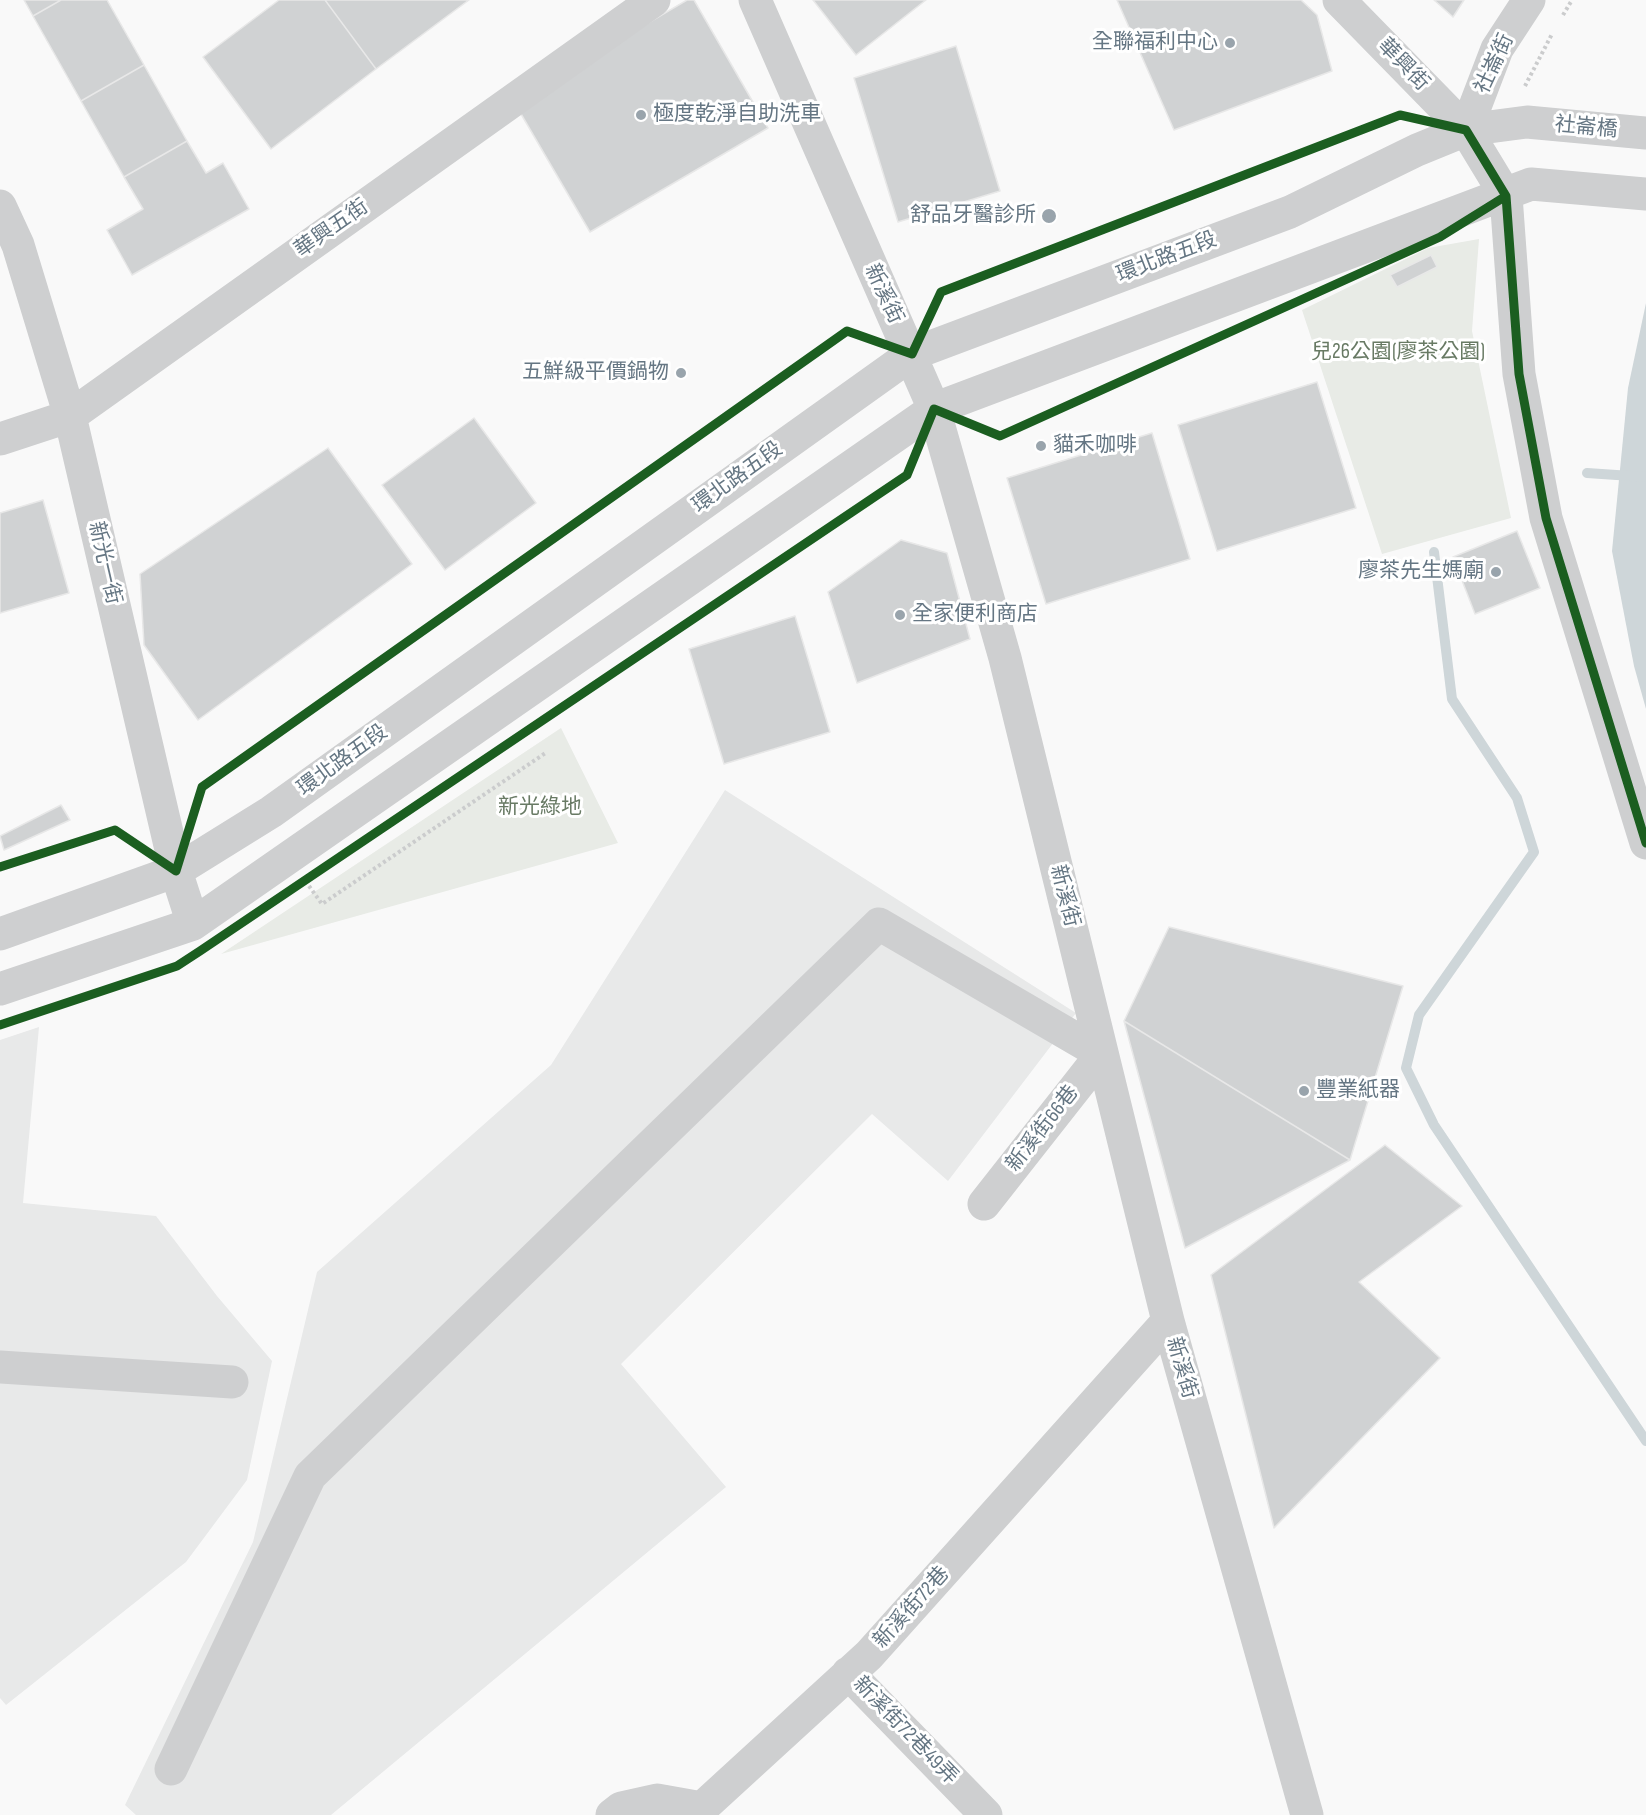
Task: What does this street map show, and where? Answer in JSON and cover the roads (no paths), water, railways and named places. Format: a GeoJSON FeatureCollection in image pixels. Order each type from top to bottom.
{"type":"FeatureCollection","features":[{"type":"Feature","properties":{"kind":"street","name":"華興五街"},"geometry":{"type":"LineString","coordinates":[[0,439],[70,416],[654,0]]}},
{"type":"Feature","properties":{"kind":"street","name":"新溪街"},"geometry":{"type":"LineString","coordinates":[[755,0],[890,311],[912,354],[934,409],[1005,658],[1168,1321],[1307,1815]]}},
{"type":"Feature","properties":{"kind":"street","name":"華興街"},"geometry":{"type":"LineString","coordinates":[[1339,0],[1466,130],[1519,190]]}},
{"type":"Feature","properties":{"kind":"street","name":"社崙街"},"geometry":{"type":"LineString","coordinates":[[1466,130],[1497,49],[1529,0]]}},
{"type":"Feature","properties":{"kind":"street","name":"環北路五段"},"geometry":{"type":"LineString","coordinates":[[0,934],[176,871],[271,812],[912,354],[1290,212],[1417,150],[1466,130],[1527,122]]}},
{"type":"Feature","properties":{"kind":"street","name":"社崙橋"},"geometry":{"type":"LineString","coordinates":[[1527,122],[1646,133]]}},
{"type":"Feature","properties":{"kind":"street"},"geometry":{"type":"LineString","coordinates":[[1519,190],[1519,375],[1546,518],[1646,843]]}},
{"type":"Feature","properties":{"kind":"street"},"geometry":{"type":"LineString","coordinates":[[0,989],[193,924],[934,409],[1519,190],[1646,194]]}},
{"type":"Feature","properties":{"kind":"street","name":"新光一街"},"geometry":{"type":"LineString","coordinates":[[0,206],[18,245],[70,416],[176,871],[193,924]]}},
{"type":"Feature","properties":{"kind":"street"},"geometry":{"type":"LineString","coordinates":[[171,1769],[310,1476],[879,924],[1102,1054]]}},
{"type":"Feature","properties":{"kind":"street","name":"新溪街66巷"},"geometry":{"type":"LineString","coordinates":[[984,1204],[1102,1054]]}},
{"type":"Feature","properties":{"kind":"street","name":"新溪街72巷"},"geometry":{"type":"LineString","coordinates":[[612,1815],[621,1808],[657,1800],[702,1808],[877,1647],[1168,1321]]}},
{"type":"Feature","properties":{"kind":"street"},"geometry":{"type":"LineString","coordinates":[[0,1367],[232,1383]]}},
{"type":"Feature","properties":{"kind":"street","name":"新溪街72巷49弄"},"geometry":{"type":"LineString","coordinates":[[848,1673],[986,1815]]}},
{"type":"Feature","properties":{"kind":"waterway"},"geometry":{"type":"LineString","coordinates":[[1587,473],[1646,477]]}},
{"type":"Feature","properties":{"kind":"waterway"},"geometry":{"type":"LineString","coordinates":[[1434,552],[1452,699],[1517,798],[1534,852],[1419,1015],[1406,1068],[1434,1125],[1646,1441]]}},
{"type":"Feature","properties":{"kind":"place","name":"全聯福利中心"},"geometry":{"type":"Point","coordinates":[1230,43]}},
{"type":"Feature","properties":{"kind":"place","name":"極度乾淨自助洗車"},"geometry":{"type":"Point","coordinates":[641,115]}},
{"type":"Feature","properties":{"kind":"place","name":"舒品牙醫診所"},"geometry":{"type":"Point","coordinates":[1049,216]}},
{"type":"Feature","properties":{"kind":"place","name":"五鮮級平價鍋物"},"geometry":{"type":"Point","coordinates":[681,373]}},
{"type":"Feature","properties":{"kind":"place","name":"貓禾咖啡"},"geometry":{"type":"Point","coordinates":[1041,446]}},
{"type":"Feature","properties":{"kind":"place","name":"廖茶先生媽廟"},"geometry":{"type":"Point","coordinates":[1496,572]}},
{"type":"Feature","properties":{"kind":"place","name":"全家便利商店"},"geometry":{"type":"Point","coordinates":[900,615]}},
{"type":"Feature","properties":{"kind":"place","name":"豐業紙器"},"geometry":{"type":"Point","coordinates":[1304,1091]}},
{"type":"Feature","properties":{"kind":"park label","name":"兒26公園(廖茶公園)"},"geometry":{"type":"Point","coordinates":[1398,353]}},
{"type":"Feature","properties":{"kind":"park label","name":"新光綠地"},"geometry":{"type":"Point","coordinates":[540,808]}}]}
